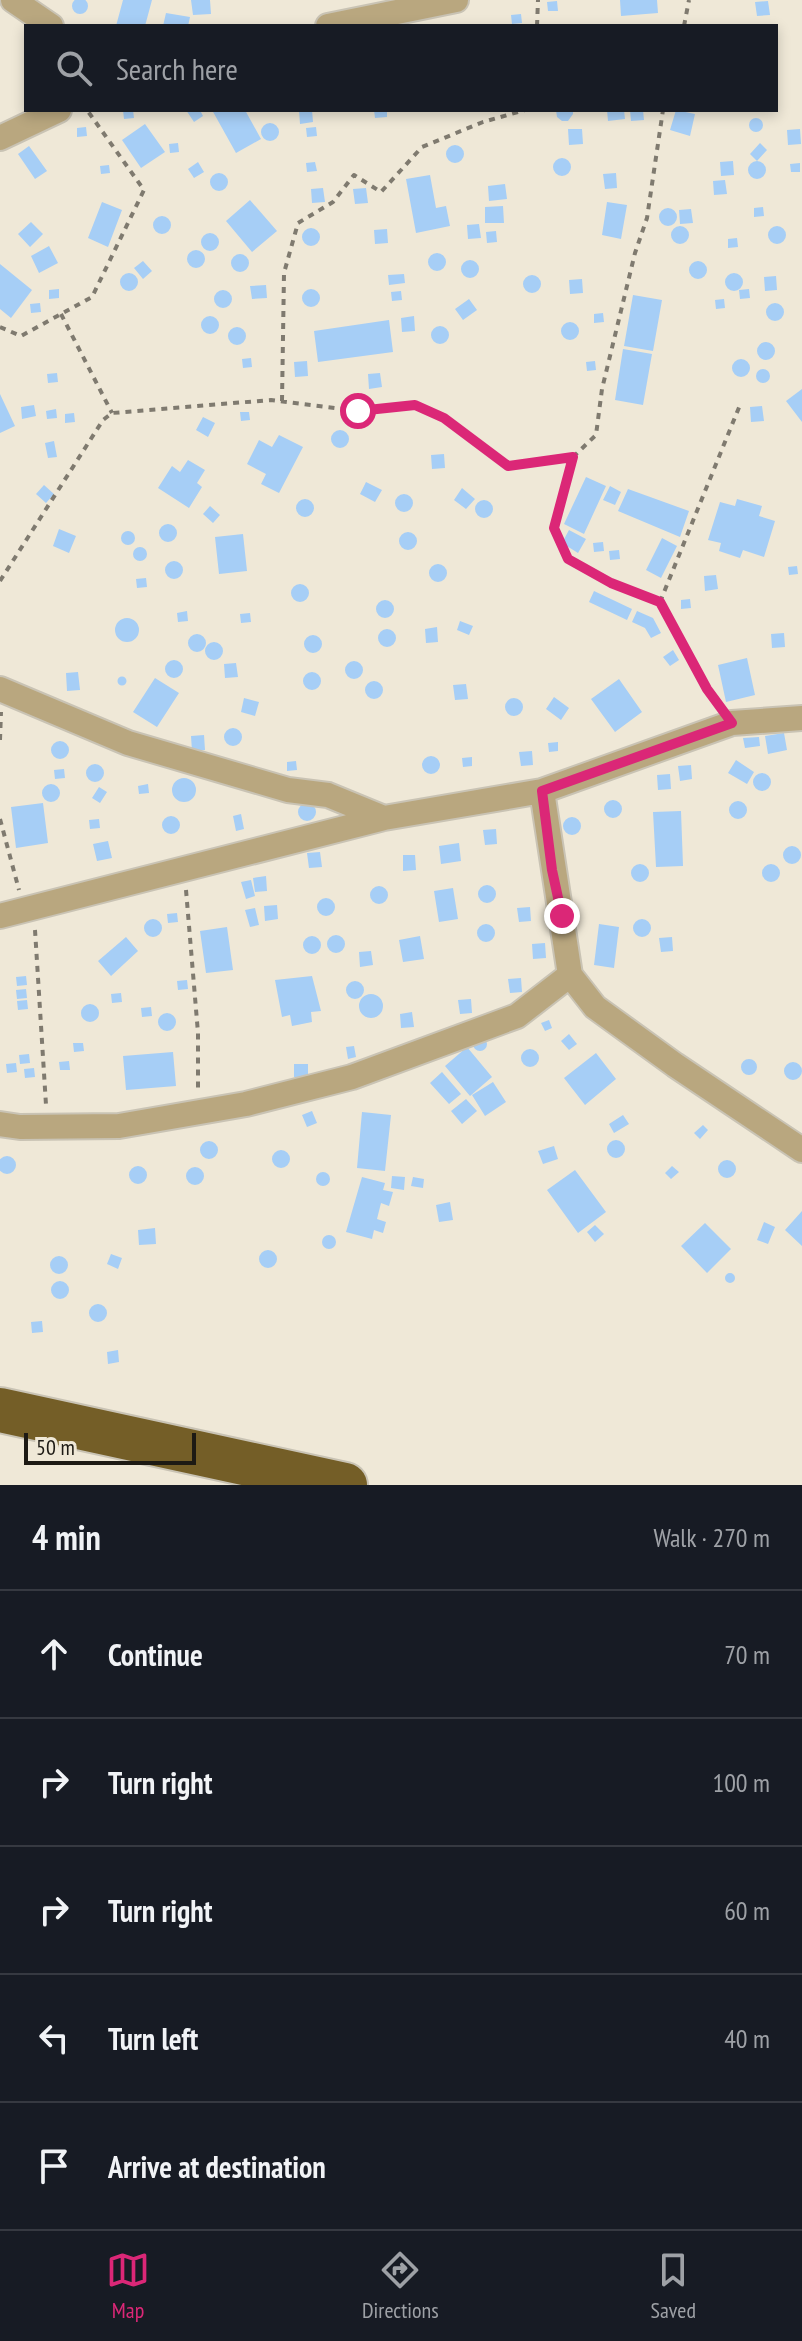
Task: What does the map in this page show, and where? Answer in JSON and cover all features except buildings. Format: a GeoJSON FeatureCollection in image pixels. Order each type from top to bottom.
{"type":"FeatureCollection","features":[{"type":"Feature","properties":{"kind":"highway"},"geometry":{"type":"LineString","coordinates":[[0,1410],[345,1485]]}},
{"type":"Feature","properties":{"kind":"street"},"geometry":{"type":"LineString","coordinates":[[13,0],[48,24]]}},
{"type":"Feature","properties":{"kind":"street"},"geometry":{"type":"LineString","coordinates":[[338,24],[456,0]]}},
{"type":"Feature","properties":{"kind":"street"},"geometry":{"type":"LineString","coordinates":[[0,138],[55,112]]}},
{"type":"Feature","properties":{"kind":"street"},"geometry":{"type":"LineString","coordinates":[[0,689],[128,743],[288,790],[328,795],[384,818]]}},
{"type":"Feature","properties":{"kind":"street"},"geometry":{"type":"LineString","coordinates":[[0,916],[384,818],[542,791],[732,723],[802,718]]}},
{"type":"Feature","properties":{"kind":"street"},"geometry":{"type":"LineString","coordinates":[[542,791],[570,975],[595,1007],[802,1150]]}},
{"type":"Feature","properties":{"kind":"street"},"geometry":{"type":"LineString","coordinates":[[0,1124],[20,1127],[119,1126],[246,1104],[352,1077],[517,1016],[570,975]]}},
{"type":"Feature","properties":{"kind":"path"},"geometry":{"type":"LineString","coordinates":[[537,24],[538,0]]}},
{"type":"Feature","properties":{"kind":"path"},"geometry":{"type":"LineString","coordinates":[[684,24],[689,0]]}},
{"type":"Feature","properties":{"kind":"path"},"geometry":{"type":"LineString","coordinates":[[0,327],[21,336],[92,297],[144,190],[88,112]]}},
{"type":"Feature","properties":{"kind":"path"},"geometry":{"type":"LineString","coordinates":[[282,402],[284,273],[298,223],[333,202],[354,175],[381,192],[422,147],[483,122],[518,112]]}},
{"type":"Feature","properties":{"kind":"path"},"geometry":{"type":"LineString","coordinates":[[663,112],[647,218],[635,253],[602,389],[596,435],[573,457],[554,528],[568,559],[611,583],[660,602],[707,689],[732,723]]}},
{"type":"Feature","properties":{"kind":"path"},"geometry":{"type":"LineString","coordinates":[[61,314],[112,413]]}},
{"type":"Feature","properties":{"kind":"path"},"geometry":{"type":"LineString","coordinates":[[0,581],[103,420],[112,413],[211,403],[282,402],[358,411],[415,405],[444,418],[508,466],[573,457]]}},
{"type":"Feature","properties":{"kind":"path"},"geometry":{"type":"LineString","coordinates":[[660,602],[740,405]]}},
{"type":"Feature","properties":{"kind":"path"},"geometry":{"type":"LineString","coordinates":[[0,819],[29,909],[45,1056],[47,1125]]}},
{"type":"Feature","properties":{"kind":"path"},"geometry":{"type":"LineString","coordinates":[[184,867],[198,1033],[198,1113]]}},
{"type":"Feature","properties":{"kind":"route"},"geometry":{"type":"LineString","coordinates":[[358,411],[415,405],[444,418],[508,466],[573,457],[554,528],[568,559],[611,583],[660,602],[707,689],[732,723],[542,791],[552,870],[562,916]]}}]}
